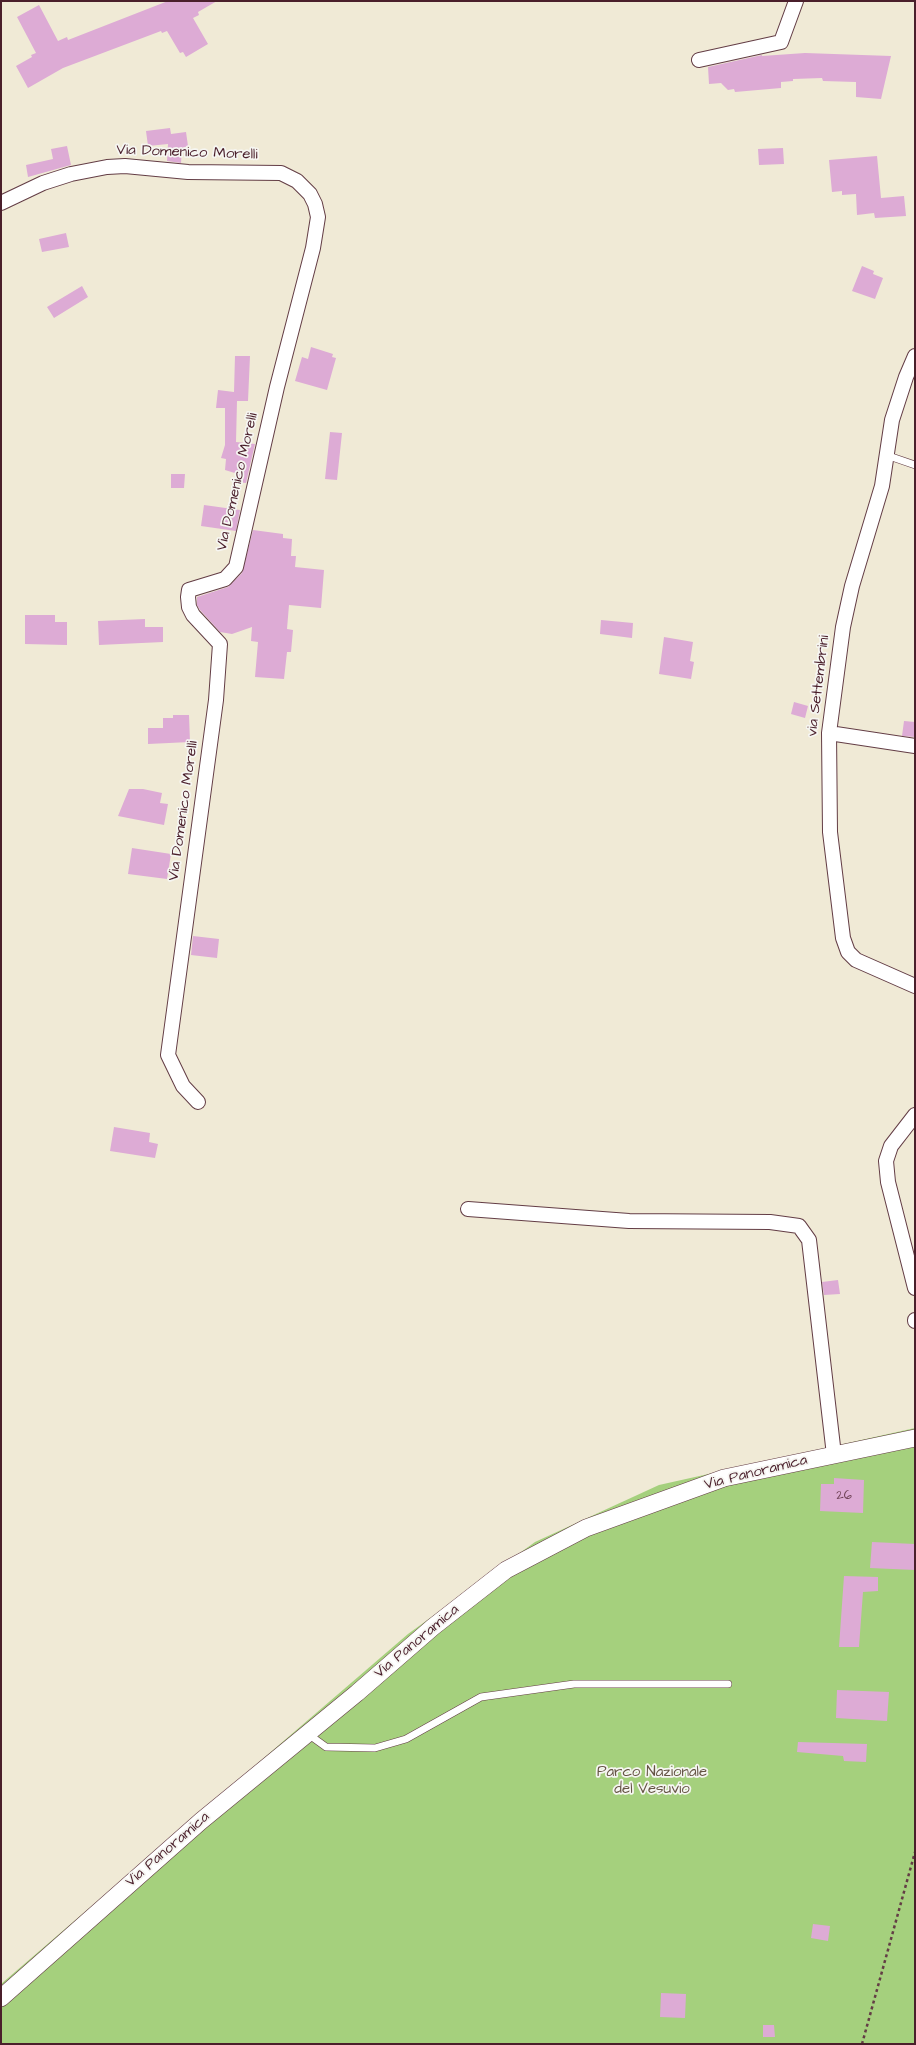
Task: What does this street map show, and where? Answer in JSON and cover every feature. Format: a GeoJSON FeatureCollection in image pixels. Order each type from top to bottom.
{"type":"FeatureCollection","features":[{"type":"Feature","properties":{"kind":"street"},"geometry":{"type":"LineString","coordinates":[[699,60],[781,42],[796,1]]}},
{"type":"Feature","properties":{"kind":"street","name":"Via Domenico Morelli"},"geometry":{"type":"LineString","coordinates":[[1,203],[43,183],[71,174],[107,167],[125,166],[188,172],[281,173],[297,181],[310,194],[315,204],[318,217],[313,248],[278,387],[236,567],[225,579],[189,590],[188,596],[189,607],[193,615],[220,644],[216,700],[168,1055],[183,1086],[198,1102]]}},
{"type":"Feature","properties":{"kind":"street","name":"via Settembrini"},"geometry":{"type":"LineString","coordinates":[[915,356],[906,376],[892,420],[882,486],[852,586],[843,627],[829,733],[830,832],[843,938],[848,952],[856,960],[915,986]]}},
{"type":"Feature","properties":{"kind":"street"},"geometry":{"type":"LineString","coordinates":[[829,733],[915,746]]}},
{"type":"Feature","properties":{"kind":"street"},"geometry":{"type":"LineString","coordinates":[[915,1115],[891,1146],[886,1161],[888,1182],[915,1288]]}},
{"type":"Feature","properties":{"kind":"street"},"geometry":{"type":"LineString","coordinates":[[468,1209],[629,1221],[770,1222],[800,1226],[809,1240],[834,1455]]}},
{"type":"Feature","properties":{"kind":"street","name":"Via Panoramica"},"geometry":{"type":"LineString","coordinates":[[1,1998],[201,1822],[308,1734],[433,1627],[506,1570],[586,1528],[724,1478],[915,1438]]}},
{"type":"Feature","properties":{"kind":"lane"},"geometry":{"type":"LineString","coordinates":[[886,455],[915,465]]}},
{"type":"Feature","properties":{"kind":"lane"},"geometry":{"type":"LineString","coordinates":[[308,1734],[326,1747],[374,1748],[406,1739],[481,1697],[574,1684],[728,1684]]}},
{"type":"Feature","properties":{"kind":"path"},"geometry":{"type":"LineString","coordinates":[[862,2044],[915,1852]]}},
{"type":"Feature","properties":{"kind":"green space","name":"Parco Nazionale del Vesuvio"},"geometry":{"type":"Polygon","coordinates":[[[915,1428],[915,2044],[1,2044],[1,1984],[408,1634],[535,1542],[659,1485],[915,1428]]]}},
{"type":"Feature","properties":{"kind":"building"},"geometry":{"type":"Polygon","coordinates":[[[168,1],[217,1],[198,12],[199,15],[193,18],[208,44],[186,57],[183,52],[180,53],[167,31],[162,33],[161,31],[63,68],[28,88],[16,66],[36,53],[17,17],[39,5],[58,41],[67,37],[68,40],[168,1]]]}},
{"type":"Feature","properties":{"kind":"building"},"geometry":{"type":"Polygon","coordinates":[[[805,53],[891,56],[881,99],[856,97],[856,82],[823,81],[822,78],[793,79],[793,81],[781,82],[781,88],[735,92],[734,89],[728,90],[721,83],[709,84],[708,67],[762,55],[805,53]]]}},
{"type":"Feature","properties":{"kind":"building"},"geometry":{"type":"Polygon","coordinates":[[[170,128],[171,134],[186,132],[188,146],[182,148],[181,163],[167,161],[168,144],[148,146],[146,131],[170,128]]]}},
{"type":"Feature","properties":{"kind":"building"},"geometry":{"type":"Polygon","coordinates":[[[67,146],[71,165],[28,177],[26,165],[53,159],[51,149],[67,146]]]}},
{"type":"Feature","properties":{"kind":"building"},"geometry":{"type":"Polygon","coordinates":[[[783,148],[784,164],[759,165],[758,149],[783,148]]]}},
{"type":"Feature","properties":{"kind":"building"},"geometry":{"type":"Polygon","coordinates":[[[877,156],[881,198],[904,196],[906,216],[875,218],[874,213],[857,215],[856,194],[842,195],[842,191],[832,192],[829,160],[877,156]]]}},
{"type":"Feature","properties":{"kind":"building"},"geometry":{"type":"Polygon","coordinates":[[[66,233],[69,247],[42,252],[39,239],[66,233]]]}},
{"type":"Feature","properties":{"kind":"building"},"geometry":{"type":"Polygon","coordinates":[[[862,266],[874,271],[873,274],[883,278],[875,299],[852,291],[862,266]]]}},
{"type":"Feature","properties":{"kind":"building"},"geometry":{"type":"Polygon","coordinates":[[[82,286],[88,297],[54,318],[47,307],[82,286]]]}},
{"type":"Feature","properties":{"kind":"building"},"geometry":{"type":"Polygon","coordinates":[[[311,347],[333,354],[332,357],[336,358],[327,390],[295,381],[302,357],[308,359],[311,347]]]}},
{"type":"Feature","properties":{"kind":"building"},"geometry":{"type":"Polygon","coordinates":[[[235,356],[250,356],[248,401],[237,401],[236,442],[255,444],[246,483],[236,482],[238,474],[225,470],[226,459],[221,458],[225,445],[225,408],[216,408],[218,390],[234,392],[235,356]]]}},
{"type":"Feature","properties":{"kind":"building"},"geometry":{"type":"Polygon","coordinates":[[[330,432],[342,433],[337,480],[325,479],[330,432]]]}},
{"type":"Feature","properties":{"kind":"building"},"geometry":{"type":"Polygon","coordinates":[[[171,474],[185,474],[184,488],[171,488],[171,474]]]}},
{"type":"Feature","properties":{"kind":"building"},"geometry":{"type":"Polygon","coordinates":[[[204,505],[240,510],[236,531],[201,526],[204,505]]]}},
{"type":"Feature","properties":{"kind":"building"},"geometry":{"type":"Polygon","coordinates":[[[253,530],[283,534],[283,538],[292,539],[291,556],[296,556],[295,567],[324,570],[321,608],[289,605],[287,629],[293,630],[291,652],[287,652],[284,679],[255,677],[258,642],[251,641],[252,627],[232,634],[220,632],[197,605],[197,597],[228,587],[242,573],[253,530]]]}},
{"type":"Feature","properties":{"kind":"building"},"geometry":{"type":"Polygon","coordinates":[[[25,615],[55,615],[55,622],[67,622],[67,645],[25,644],[25,615]]]}},
{"type":"Feature","properties":{"kind":"building"},"geometry":{"type":"Polygon","coordinates":[[[145,619],[145,627],[163,627],[163,642],[99,645],[98,621],[145,619]]]}},
{"type":"Feature","properties":{"kind":"building"},"geometry":{"type":"Polygon","coordinates":[[[601,620],[633,623],[632,638],[600,634],[601,620]]]}},
{"type":"Feature","properties":{"kind":"building"},"geometry":{"type":"Polygon","coordinates":[[[664,637],[693,642],[690,661],[694,662],[691,679],[659,674],[664,637]]]}},
{"type":"Feature","properties":{"kind":"building"},"geometry":{"type":"Polygon","coordinates":[[[794,702],[808,706],[805,718],[791,714],[794,702]]]}},
{"type":"Feature","properties":{"kind":"building"},"geometry":{"type":"Polygon","coordinates":[[[173,715],[189,715],[190,742],[148,744],[148,728],[163,728],[163,718],[173,718],[173,715]]]}},
{"type":"Feature","properties":{"kind":"building"},"geometry":{"type":"Polygon","coordinates":[[[904,721],[915,722],[915,737],[902,736],[904,721]]]}},
{"type":"Feature","properties":{"kind":"building"},"geometry":{"type":"Polygon","coordinates":[[[129,789],[143,789],[162,793],[160,803],[168,804],[164,825],[118,816],[129,789]]]}},
{"type":"Feature","properties":{"kind":"building"},"geometry":{"type":"Polygon","coordinates":[[[132,848],[171,854],[167,879],[128,874],[132,848]]]}},
{"type":"Feature","properties":{"kind":"building"},"geometry":{"type":"Polygon","coordinates":[[[193,936],[219,939],[217,958],[191,955],[193,936]]]}},
{"type":"Feature","properties":{"kind":"building"},"geometry":{"type":"Polygon","coordinates":[[[114,1127],[150,1133],[149,1142],[158,1144],[155,1158],[110,1151],[114,1127]]]}},
{"type":"Feature","properties":{"kind":"building"},"geometry":{"type":"Polygon","coordinates":[[[838,1280],[840,1294],[824,1295],[822,1282],[838,1280]]]}},
{"type":"Feature","properties":{"kind":"building"},"geometry":{"type":"Polygon","coordinates":[[[834,1478],[864,1480],[863,1513],[820,1511],[821,1484],[834,1484],[834,1478]]]}},
{"type":"Feature","properties":{"kind":"building"},"geometry":{"type":"Polygon","coordinates":[[[872,1542],[915,1544],[915,1570],[870,1568],[872,1542]]]}},
{"type":"Feature","properties":{"kind":"building"},"geometry":{"type":"Polygon","coordinates":[[[844,1576],[878,1577],[878,1591],[863,1592],[859,1647],[839,1647],[844,1576]]]}},
{"type":"Feature","properties":{"kind":"building"},"geometry":{"type":"Polygon","coordinates":[[[837,1690],[889,1692],[887,1721],[836,1718],[837,1690]]]}},
{"type":"Feature","properties":{"kind":"building"},"geometry":{"type":"Polygon","coordinates":[[[798,1742],[867,1744],[866,1762],[844,1761],[843,1756],[797,1752],[798,1742]]]}},
{"type":"Feature","properties":{"kind":"building"},"geometry":{"type":"Polygon","coordinates":[[[813,1924],[830,1926],[828,1941],[811,1938],[813,1924]]]}},
{"type":"Feature","properties":{"kind":"building"},"geometry":{"type":"Polygon","coordinates":[[[661,1993],[686,1994],[685,2018],[660,2017],[661,1993]]]}},
{"type":"Feature","properties":{"kind":"building"},"geometry":{"type":"Polygon","coordinates":[[[763,2025],[774,2025],[775,2037],[763,2037],[763,2025]]]}}]}
